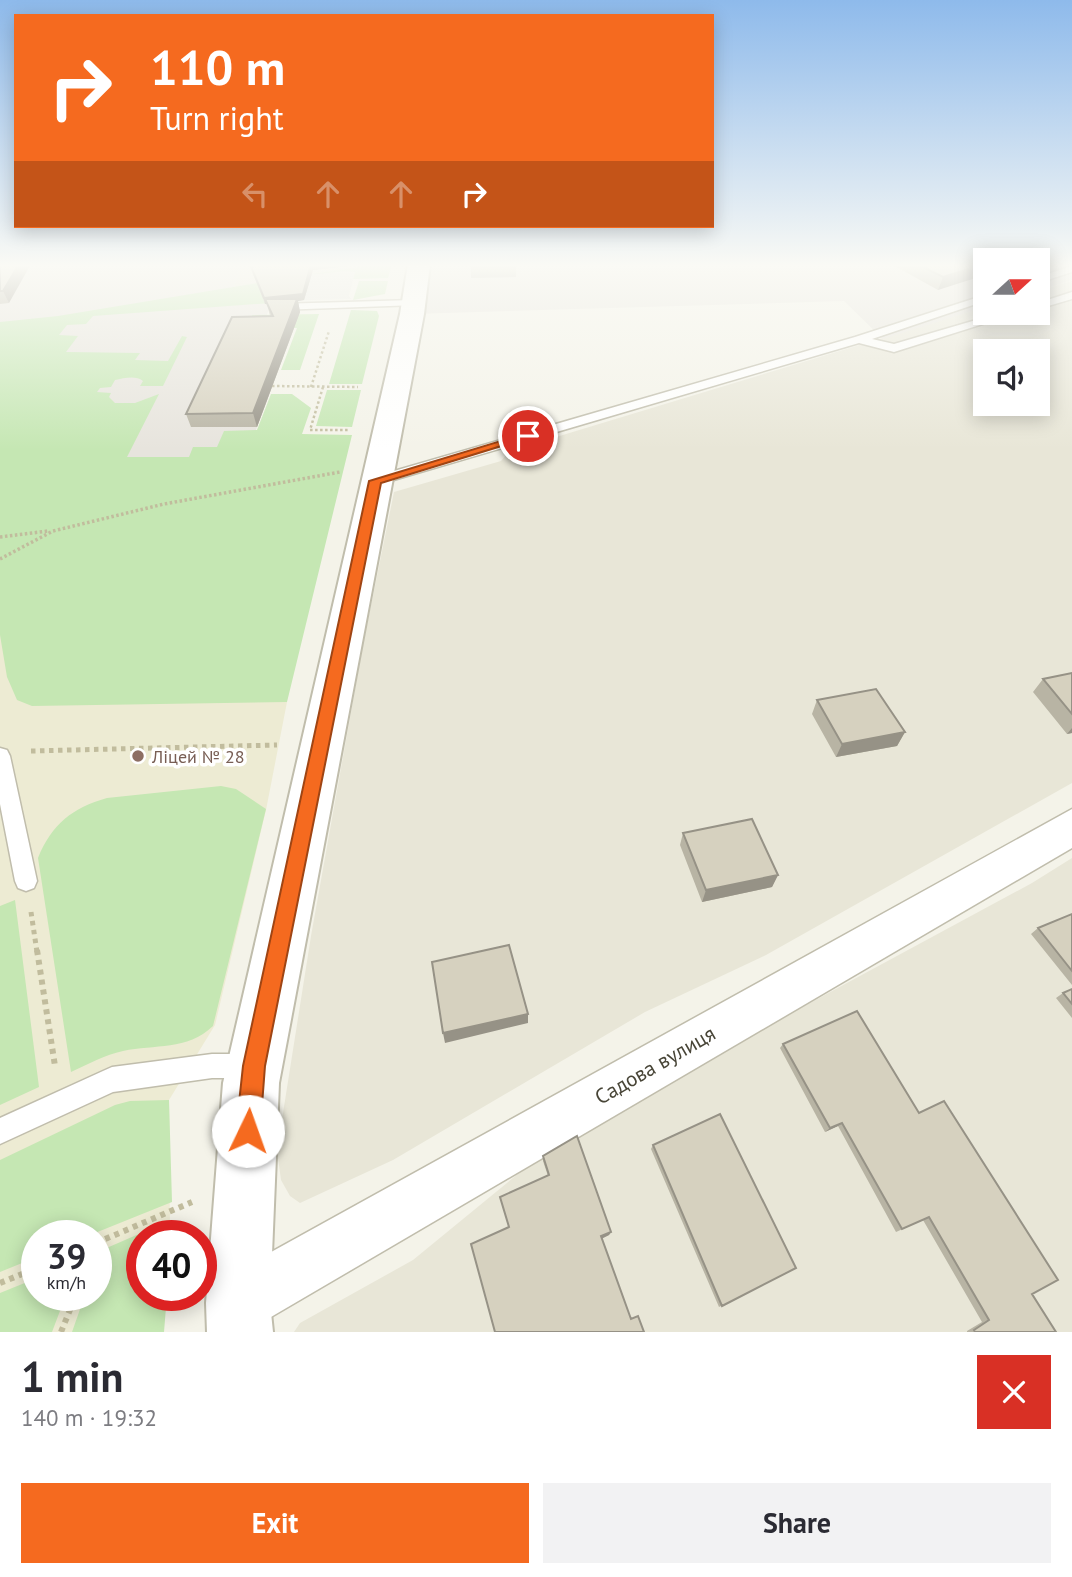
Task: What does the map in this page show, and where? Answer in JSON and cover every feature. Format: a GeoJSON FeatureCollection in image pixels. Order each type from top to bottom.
{"type":"FeatureCollection","features":[{"type":"Feature","properties":{"kind":"street"},"geometry":{"type":"LineString","coordinates":[[239,1318],[245,1179],[254,1066],[361,476],[404,326]]}},
{"type":"Feature","properties":{"kind":"street","name":"Садова вулиця"},"geometry":{"type":"LineString","coordinates":[[239,1318],[1072,827]]}},
{"type":"Feature","properties":{"kind":"lane"},"geometry":{"type":"LineString","coordinates":[[361,476],[898,326]]}},
{"type":"Feature","properties":{"kind":"lane"},"geometry":{"type":"LineString","coordinates":[[859,339],[894,348],[968,326]]}},
{"type":"Feature","properties":{"kind":"lane"},"geometry":{"type":"LineString","coordinates":[[0,756],[26,881]]}},
{"type":"Feature","properties":{"kind":"lane"},"geometry":{"type":"LineString","coordinates":[[0,1131],[112,1080],[138,1074],[212,1066],[254,1066]]}},
{"type":"Feature","properties":{"kind":"path"},"geometry":{"type":"LineString","coordinates":[[311,387],[331,326]]}},
{"type":"Feature","properties":{"kind":"path"},"geometry":{"type":"LineString","coordinates":[[272,386],[366,387]]}},
{"type":"Feature","properties":{"kind":"path"},"geometry":{"type":"LineString","coordinates":[[323,387],[310,430],[356,430]]}},
{"type":"Feature","properties":{"kind":"path"},"geometry":{"type":"LineString","coordinates":[[0,537],[53,531],[163,504],[361,476]]}},
{"type":"Feature","properties":{"kind":"path"},"geometry":{"type":"LineString","coordinates":[[0,559],[53,531]]}},
{"type":"Feature","properties":{"kind":"path"},"geometry":{"type":"LineString","coordinates":[[27,751],[285,744]]}},
{"type":"Feature","properties":{"kind":"path"},"geometry":{"type":"LineString","coordinates":[[26,881],[60,1102]]}},
{"type":"Feature","properties":{"kind":"path"},"geometry":{"type":"LineString","coordinates":[[112,1236],[245,1179]]}},
{"type":"Feature","properties":{"kind":"path"},"geometry":{"type":"LineString","coordinates":[[0,1283],[21,1274]]}},
{"type":"Feature","properties":{"kind":"path"},"geometry":{"type":"LineString","coordinates":[[61,1332],[70,1311]]}},
{"type":"Feature","properties":{"kind":"shaded area"},"geometry":{"type":"Polygon","coordinates":[[[0,326],[263,326],[262,329],[294,329],[245,459],[0,478],[0,326]]]}},
{"type":"Feature","properties":{"kind":"shaded area"},"geometry":{"type":"Polygon","coordinates":[[[870,326],[924,326],[883,339],[870,326]]]}},
{"type":"Feature","properties":{"kind":"shaded area"},"geometry":{"type":"Polygon","coordinates":[[[922,326],[1072,326],[1072,783],[766,955],[645,1012],[393,1160],[300,1203],[290,1196],[281,1180],[277,1151],[311,936],[363,645],[394,492],[501,461],[509,452],[922,326]]]}},
{"type":"Feature","properties":{"kind":"shaded area","name":"Ліцей № 28"},"geometry":{"type":"Polygon","coordinates":[[[0,478],[287,702],[266,810],[215,1025],[169,1100],[170,1220],[126,1220],[126,1311],[152,1311],[164,1332],[0,1332],[0,478]]]}},
{"type":"Feature","properties":{"kind":"shaded area"},"geometry":{"type":"Polygon","coordinates":[[[1072,858],[1072,1332],[294,1332],[300,1323],[413,1260],[541,1155],[575,1140],[760,1030],[1032,883],[1072,858]]]}},
{"type":"Feature","properties":{"kind":"green space"},"geometry":{"type":"Polygon","coordinates":[[[0,326],[66,326],[59,335],[78,336],[66,352],[140,353],[135,360],[168,361],[182,336],[187,337],[163,386],[140,386],[143,381],[130,378],[115,380],[111,387],[100,388],[97,392],[111,393],[109,397],[115,403],[135,403],[159,394],[127,457],[189,457],[193,447],[217,447],[224,431],[257,430],[271,394],[292,394],[311,408],[302,434],[352,435],[287,702],[32,706],[17,700],[7,677],[0,635],[0,326]]]}},
{"type":"Feature","properties":{"kind":"green space"},"geometry":{"type":"Polygon","coordinates":[[[260,326],[315,326],[300,370],[281,370],[297,328],[260,326]]]}},
{"type":"Feature","properties":{"kind":"green space"},"geometry":{"type":"Polygon","coordinates":[[[346,326],[376,326],[362,384],[329,384],[346,326]]]}},
{"type":"Feature","properties":{"kind":"green space"},"geometry":{"type":"Polygon","coordinates":[[[327,390],[361,390],[352,427],[316,426],[327,390]]]}},
{"type":"Feature","properties":{"kind":"green space"},"geometry":{"type":"Polygon","coordinates":[[[221,786],[236,789],[266,809],[213,1026],[203,1034],[182,1043],[116,1053],[71,1072],[38,858],[44,846],[57,827],[73,812],[95,802],[107,798],[221,786]]]}},
{"type":"Feature","properties":{"kind":"green space"},"geometry":{"type":"Polygon","coordinates":[[[15,900],[39,1087],[0,1105],[0,906],[15,900]]]}},
{"type":"Feature","properties":{"kind":"green space"},"geometry":{"type":"Polygon","coordinates":[[[169,1100],[172,1202],[112,1226],[112,1220],[21,1220],[21,1263],[0,1272],[0,1160],[115,1105],[130,1101],[169,1100]]]}},
{"type":"Feature","properties":{"kind":"green space"},"geometry":{"type":"Polygon","coordinates":[[[126,1240],[126,1311],[166,1311],[164,1332],[72,1332],[79,1311],[112,1311],[112,1246],[126,1240]]]}},
{"type":"Feature","properties":{"kind":"green space"},"geometry":{"type":"Polygon","coordinates":[[[21,1284],[21,1311],[60,1311],[52,1332],[0,1332],[0,1293],[21,1284]]]}},
{"type":"Feature","properties":{"kind":"building"},"geometry":{"type":"Polygon","coordinates":[[[228,326],[287,326],[253,413],[186,414],[228,326]]]}},
{"type":"Feature","properties":{"kind":"building"},"geometry":{"type":"Polygon","coordinates":[[[1072,673],[1072,714],[1043,679],[1072,673]]]}},
{"type":"Feature","properties":{"kind":"building"},"geometry":{"type":"Polygon","coordinates":[[[876,689],[905,732],[842,744],[817,700],[876,689]]]}},
{"type":"Feature","properties":{"kind":"building"},"geometry":{"type":"Polygon","coordinates":[[[752,819],[778,875],[706,890],[683,833],[752,819]]]}},
{"type":"Feature","properties":{"kind":"building"},"geometry":{"type":"Polygon","coordinates":[[[1072,914],[1072,971],[1038,928],[1072,914]]]}},
{"type":"Feature","properties":{"kind":"building"},"geometry":{"type":"Polygon","coordinates":[[[509,945],[528,1014],[443,1033],[432,962],[509,945]]]}},
{"type":"Feature","properties":{"kind":"building"},"geometry":{"type":"Polygon","coordinates":[[[1072,989],[1072,1004],[1063,993],[1072,989]]]}},
{"type":"Feature","properties":{"kind":"building"},"geometry":{"type":"Polygon","coordinates":[[[857,1011],[919,1113],[944,1101],[1058,1280],[1032,1294],[1056,1332],[975,1332],[974,1330],[989,1320],[929,1217],[902,1229],[842,1123],[830,1128],[783,1044],[857,1011]]]}},
{"type":"Feature","properties":{"kind":"building"},"geometry":{"type":"Polygon","coordinates":[[[720,1114],[796,1268],[722,1306],[653,1145],[720,1114]]]}},
{"type":"Feature","properties":{"kind":"building"},"geometry":{"type":"Polygon","coordinates":[[[577,1136],[611,1232],[601,1236],[631,1319],[638,1316],[644,1332],[495,1332],[471,1244],[509,1227],[500,1197],[549,1175],[543,1156],[577,1136]]]}},
{"type":"Feature","properties":{"kind":"place","name":"Ліцей № 28"},"geometry":{"type":"Point","coordinates":[138,756]}},
{"type":"Feature","properties":{"kind":"route"},"geometry":{"type":"LineString","coordinates":[[248,1131],[254,1066],[375,481],[528,436]]}}]}
